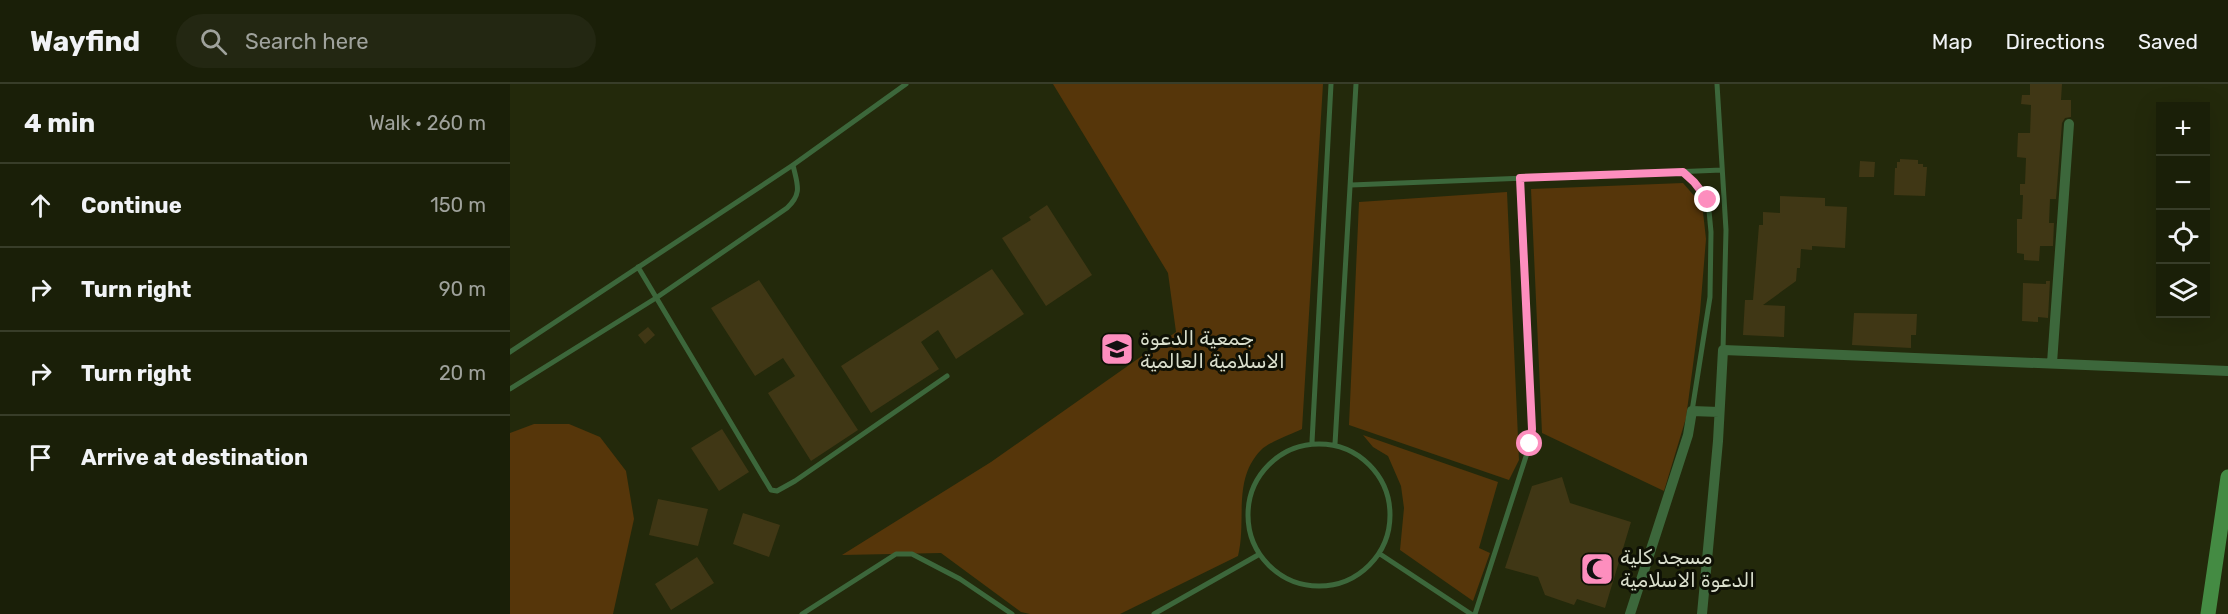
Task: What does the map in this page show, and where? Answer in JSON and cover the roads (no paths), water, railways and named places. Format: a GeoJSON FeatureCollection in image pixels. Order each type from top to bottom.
{"type":"FeatureCollection","features":[{"type":"Feature","properties":{"kind":"street"},"geometry":{"type":"LineString","coordinates":[[2052,363],[2069,124]]}},
{"type":"Feature","properties":{"kind":"street"},"geometry":{"type":"LineString","coordinates":[[1702,614],[1724,350],[2228,371]]}},
{"type":"Feature","properties":{"kind":"street"},"geometry":{"type":"LineString","coordinates":[[1630,614],[1688,435],[1692,411],[1719,412]]}},
{"type":"Feature","properties":{"kind":"street"},"geometry":{"type":"LineString","coordinates":[[2208,614],[2224,531],[2228,477]]}},
{"type":"Feature","properties":{"kind":"lane"},"geometry":{"type":"LineString","coordinates":[[510,352],[794,165],[906,84]]}},
{"type":"Feature","properties":{"kind":"lane"},"geometry":{"type":"LineString","coordinates":[[1312,442],[1330,84]]}},
{"type":"Feature","properties":{"kind":"lane"},"geometry":{"type":"LineString","coordinates":[[1335,444],[1356,84]]}},
{"type":"Feature","properties":{"kind":"lane"},"geometry":{"type":"LineString","coordinates":[[1717,84],[1726,230],[1724,350]]}},
{"type":"Feature","properties":{"kind":"lane"},"geometry":{"type":"LineString","coordinates":[[510,389],[656,298],[788,208],[799,192],[794,165]]}},
{"type":"Feature","properties":{"kind":"lane"},"geometry":{"type":"LineString","coordinates":[[1351,185],[1722,170]]}},
{"type":"Feature","properties":{"kind":"lane"},"geometry":{"type":"LineString","coordinates":[[1683,172],[1708,200],[1712,232],[1710,297],[1692,411]]}},
{"type":"Feature","properties":{"kind":"lane"},"geometry":{"type":"LineString","coordinates":[[1380,554],[1473,614],[1530,444],[1532,429],[1520,178]]}},
{"type":"Feature","properties":{"kind":"lane"},"geometry":{"type":"LineString","coordinates":[[638,267],[771,490],[777,491],[795,481],[947,376]]}},
{"type":"Feature","properties":{"kind":"lane"},"geometry":{"type":"LineString","coordinates":[[1312,442],[1335,444],[1366,459],[1387,488],[1391,522],[1380,554],[1354,579],[1319,588],[1284,579],[1258,555],[1246,520],[1253,483],[1277,455],[1312,442]]}},
{"type":"Feature","properties":{"kind":"lane"},"geometry":{"type":"LineString","coordinates":[[802,614],[896,554],[903,553],[921,558],[960,579],[1012,614]]}},
{"type":"Feature","properties":{"kind":"lane"},"geometry":{"type":"LineString","coordinates":[[1154,614],[1258,555]]}},
{"type":"Feature","properties":{"kind":"place","name":"جمعية الدعوة الاسلامية العالمية"},"geometry":{"type":"Point","coordinates":[1117,349]}},
{"type":"Feature","properties":{"kind":"place","name":"مسجد كلية الدعوة الاسلامية"},"geometry":{"type":"Point","coordinates":[1597,569]}}]}
